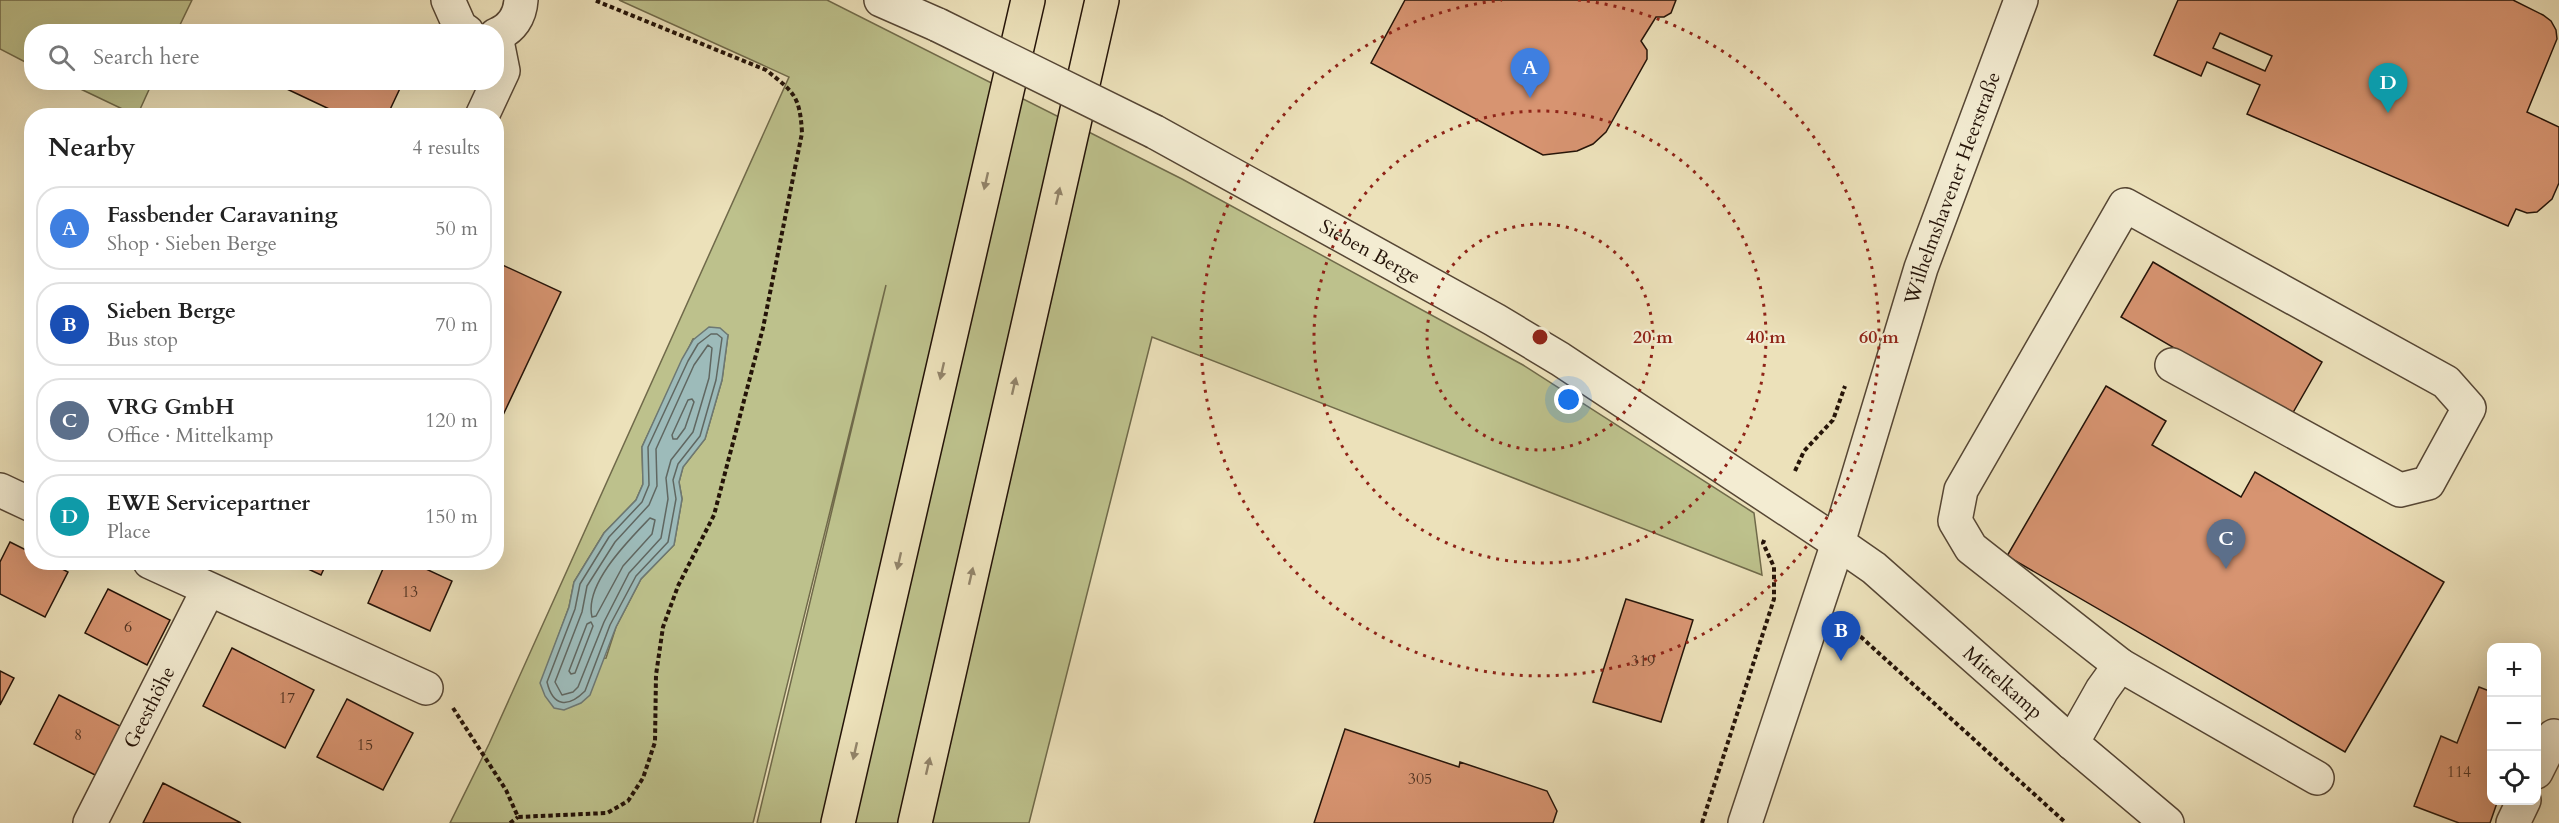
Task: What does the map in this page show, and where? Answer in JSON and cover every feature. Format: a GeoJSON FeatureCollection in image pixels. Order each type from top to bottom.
{"type":"FeatureCollection","features":[{"type":"Feature","properties":{"kind":"highway"},"geometry":{"type":"LineString","coordinates":[[838,823],[1028,0]]}},
{"type":"Feature","properties":{"kind":"highway"},"geometry":{"type":"LineString","coordinates":[[915,823],[1102,0]]}},
{"type":"Feature","properties":{"kind":"street"},"geometry":{"type":"LineString","coordinates":[[448,0],[459,24]]}},
{"type":"Feature","properties":{"kind":"street"},"geometry":{"type":"LineString","coordinates":[[504,30],[511,26],[517,17],[521,0]]}},
{"type":"Feature","properties":{"kind":"street","name":"Sieben Berge"},"geometry":{"type":"LineString","coordinates":[[881,0],[938,25],[1155,132],[1495,320],[1560,359],[1838,543]]}},
{"type":"Feature","properties":{"kind":"street","name":"Wilhelmshavener Heerstraße"},"geometry":{"type":"LineString","coordinates":[[1745,823],[1838,543],[1921,268],[2021,0]]}},
{"type":"Feature","properties":{"kind":"street"},"geometry":{"type":"LineString","coordinates":[[486,108],[494,90]]}},
{"type":"Feature","properties":{"kind":"street"},"geometry":{"type":"LineString","coordinates":[[2172,365],[2400,490],[2428,483],[2469,408],[2446,382],[2125,205],[1961,490],[1955,521],[1971,548],[2120,664],[2317,778]]}},
{"type":"Feature","properties":{"kind":"street"},"geometry":{"type":"LineString","coordinates":[[0,490],[24,501]]}},
{"type":"Feature","properties":{"kind":"street","name":"Mittelkamp"},"geometry":{"type":"LineString","coordinates":[[1838,543],[1874,568],[2072,743],[2167,823]]}},
{"type":"Feature","properties":{"kind":"street"},"geometry":{"type":"LineString","coordinates":[[167,570],[426,688]]}},
{"type":"Feature","properties":{"kind":"street","name":"Geesthöhe"},"geometry":{"type":"LineString","coordinates":[[90,823],[208,590]]}},
{"type":"Feature","properties":{"kind":"street"},"geometry":{"type":"LineString","coordinates":[[2072,743],[2102,690],[2120,664]]}},
{"type":"Feature","properties":{"kind":"street"},"geometry":{"type":"LineString","coordinates":[[2541,762],[2557,732]]}},
{"type":"Feature","properties":{"kind":"street"},"geometry":{"type":"LineString","coordinates":[[2513,823],[2522,805]]}},
{"type":"Feature","properties":{"kind":"path"},"geometry":{"type":"LineString","coordinates":[[510,823],[518,817],[607,813],[628,801],[643,778],[655,742],[656,675],[663,627],[678,586],[714,515],[763,328],[802,133],[801,108],[789,88],[766,70],[594,0]]}},
{"type":"Feature","properties":{"kind":"path"},"geometry":{"type":"LineString","coordinates":[[1702,823],[1774,599],[1774,567],[1763,543],[1804,451],[1833,420],[1848,376]]}},
{"type":"Feature","properties":{"kind":"path"},"geometry":{"type":"LineString","coordinates":[[1774,599],[1860,637],[2066,823]]}},
{"type":"Feature","properties":{"kind":"path"},"geometry":{"type":"LineString","coordinates":[[426,688],[441,695],[453,706],[506,790],[518,817]]}},
{"type":"Feature","properties":{"kind":"green space"},"geometry":{"type":"Polygon","coordinates":[[[0,0],[192,0],[180,24],[24,24],[24,61],[0,49],[0,0]]]}},
{"type":"Feature","properties":{"kind":"green space"},"geometry":{"type":"Polygon","coordinates":[[[619,0],[827,0],[1182,179],[1523,365],[1754,513],[1762,575],[1152,337],[1029,823],[757,823],[886,285],[753,823],[450,823],[489,744],[789,77],[619,0]],[[728,335],[693,339],[642,447],[643,484],[636,500],[604,533],[574,582],[569,607],[547,667],[606,658],[616,627],[641,579],[674,545],[682,499],[679,482],[683,467],[705,439],[722,380],[728,335]]]}},
{"type":"Feature","properties":{"kind":"green space"},"geometry":{"type":"Polygon","coordinates":[[[83,90],[149,90],[141,108],[120,108],[83,90]]]}},
{"type":"Feature","properties":{"kind":"water"},"geometry":{"type":"Polygon","coordinates":[[[709,327],[720,328],[728,335],[722,380],[705,439],[683,467],[679,482],[682,499],[674,545],[641,579],[616,627],[590,695],[581,703],[564,710],[554,708],[545,696],[540,683],[569,607],[574,582],[604,533],[636,500],[643,484],[642,447],[682,359],[693,340],[709,327]]]}},
{"type":"Feature","properties":{"kind":"building"},"geometry":{"type":"Polygon","coordinates":[[[1405,0],[1676,0],[1671,13],[1664,17],[1656,17],[1641,41],[1647,50],[1647,59],[1606,132],[1593,144],[1577,151],[1543,155],[1371,63],[1405,0]]]}},
{"type":"Feature","properties":{"kind":"building"},"geometry":{"type":"Polygon","coordinates":[[[2178,0],[2513,0],[2543,15],[2551,21],[2556,30],[2557,39],[2527,112],[2559,127],[2559,183],[2552,199],[2537,212],[2527,213],[2516,209],[2508,226],[2247,114],[2260,85],[2207,62],[2201,76],[2154,55],[2178,0]],[[2220,33],[2213,48],[2265,71],[2272,56],[2220,33]]]}},
{"type":"Feature","properties":{"kind":"building"},"geometry":{"type":"Polygon","coordinates":[[[289,90],[399,90],[391,108],[327,108],[289,90]]]}},
{"type":"Feature","properties":{"kind":"building"},"geometry":{"type":"Polygon","coordinates":[[[2153,262],[2322,362],[2291,416],[2121,317],[2153,262]]]}},
{"type":"Feature","properties":{"kind":"building"},"geometry":{"type":"Polygon","coordinates":[[[504,266],[561,292],[504,413],[504,266]]]}},
{"type":"Feature","properties":{"kind":"building"},"geometry":{"type":"Polygon","coordinates":[[[2106,386],[2166,421],[2152,445],[2241,497],[2255,472],[2444,582],[2345,752],[2007,556],[2106,386]]]}},
{"type":"Feature","properties":{"kind":"building"},"geometry":{"type":"Polygon","coordinates":[[[10,542],[24,549],[24,570],[64,570],[68,572],[45,617],[0,594],[0,562],[10,542]]]}},
{"type":"Feature","properties":{"kind":"building"},"geometry":{"type":"Polygon","coordinates":[[[310,570],[323,570],[321,575],[310,570]]]}},
{"type":"Feature","properties":{"kind":"building"},"geometry":{"type":"Polygon","coordinates":[[[382,570],[428,570],[452,581],[430,631],[368,603],[382,570]]]}},
{"type":"Feature","properties":{"kind":"building"},"geometry":{"type":"Polygon","coordinates":[[[108,589],[170,620],[147,665],[85,633],[108,589]]]}},
{"type":"Feature","properties":{"kind":"building"},"geometry":{"type":"Polygon","coordinates":[[[1626,599],[1693,620],[1661,722],[1593,702],[1626,599]]]}},
{"type":"Feature","properties":{"kind":"building"},"geometry":{"type":"Polygon","coordinates":[[[232,648],[314,690],[285,748],[203,706],[232,648]]]}},
{"type":"Feature","properties":{"kind":"building"},"geometry":{"type":"Polygon","coordinates":[[[0,671],[14,678],[0,705],[0,671]]]}},
{"type":"Feature","properties":{"kind":"building"},"geometry":{"type":"Polygon","coordinates":[[[2479,687],[2487,690],[2487,805],[2496,805],[2490,823],[2459,823],[2414,806],[2441,736],[2457,743],[2479,687]]]}},
{"type":"Feature","properties":{"kind":"building"},"geometry":{"type":"Polygon","coordinates":[[[59,695],[122,727],[97,776],[34,744],[59,695]]]}},
{"type":"Feature","properties":{"kind":"building"},"geometry":{"type":"Polygon","coordinates":[[[347,699],[413,733],[383,790],[317,757],[347,699]]]}},
{"type":"Feature","properties":{"kind":"building"},"geometry":{"type":"Polygon","coordinates":[[[1345,729],[1459,767],[1460,762],[1547,791],[1557,811],[1553,823],[1314,823],[1345,729]]]}},
{"type":"Feature","properties":{"kind":"building"},"geometry":{"type":"Polygon","coordinates":[[[163,783],[241,823],[143,823],[163,783]]]}},
{"type":"Feature","properties":{"kind":"place","name":"Fassbender Caravaning"},"geometry":{"type":"Point","coordinates":[1530,98]}},
{"type":"Feature","properties":{"kind":"place","name":"EWE Servicepartner"},"geometry":{"type":"Point","coordinates":[2388,113]}},
{"type":"Feature","properties":{"kind":"place","name":"VRG GmbH"},"geometry":{"type":"Point","coordinates":[2226,569]}},
{"type":"Feature","properties":{"kind":"place","name":"Sieben Berge"},"geometry":{"type":"Point","coordinates":[1841,661]}}]}
